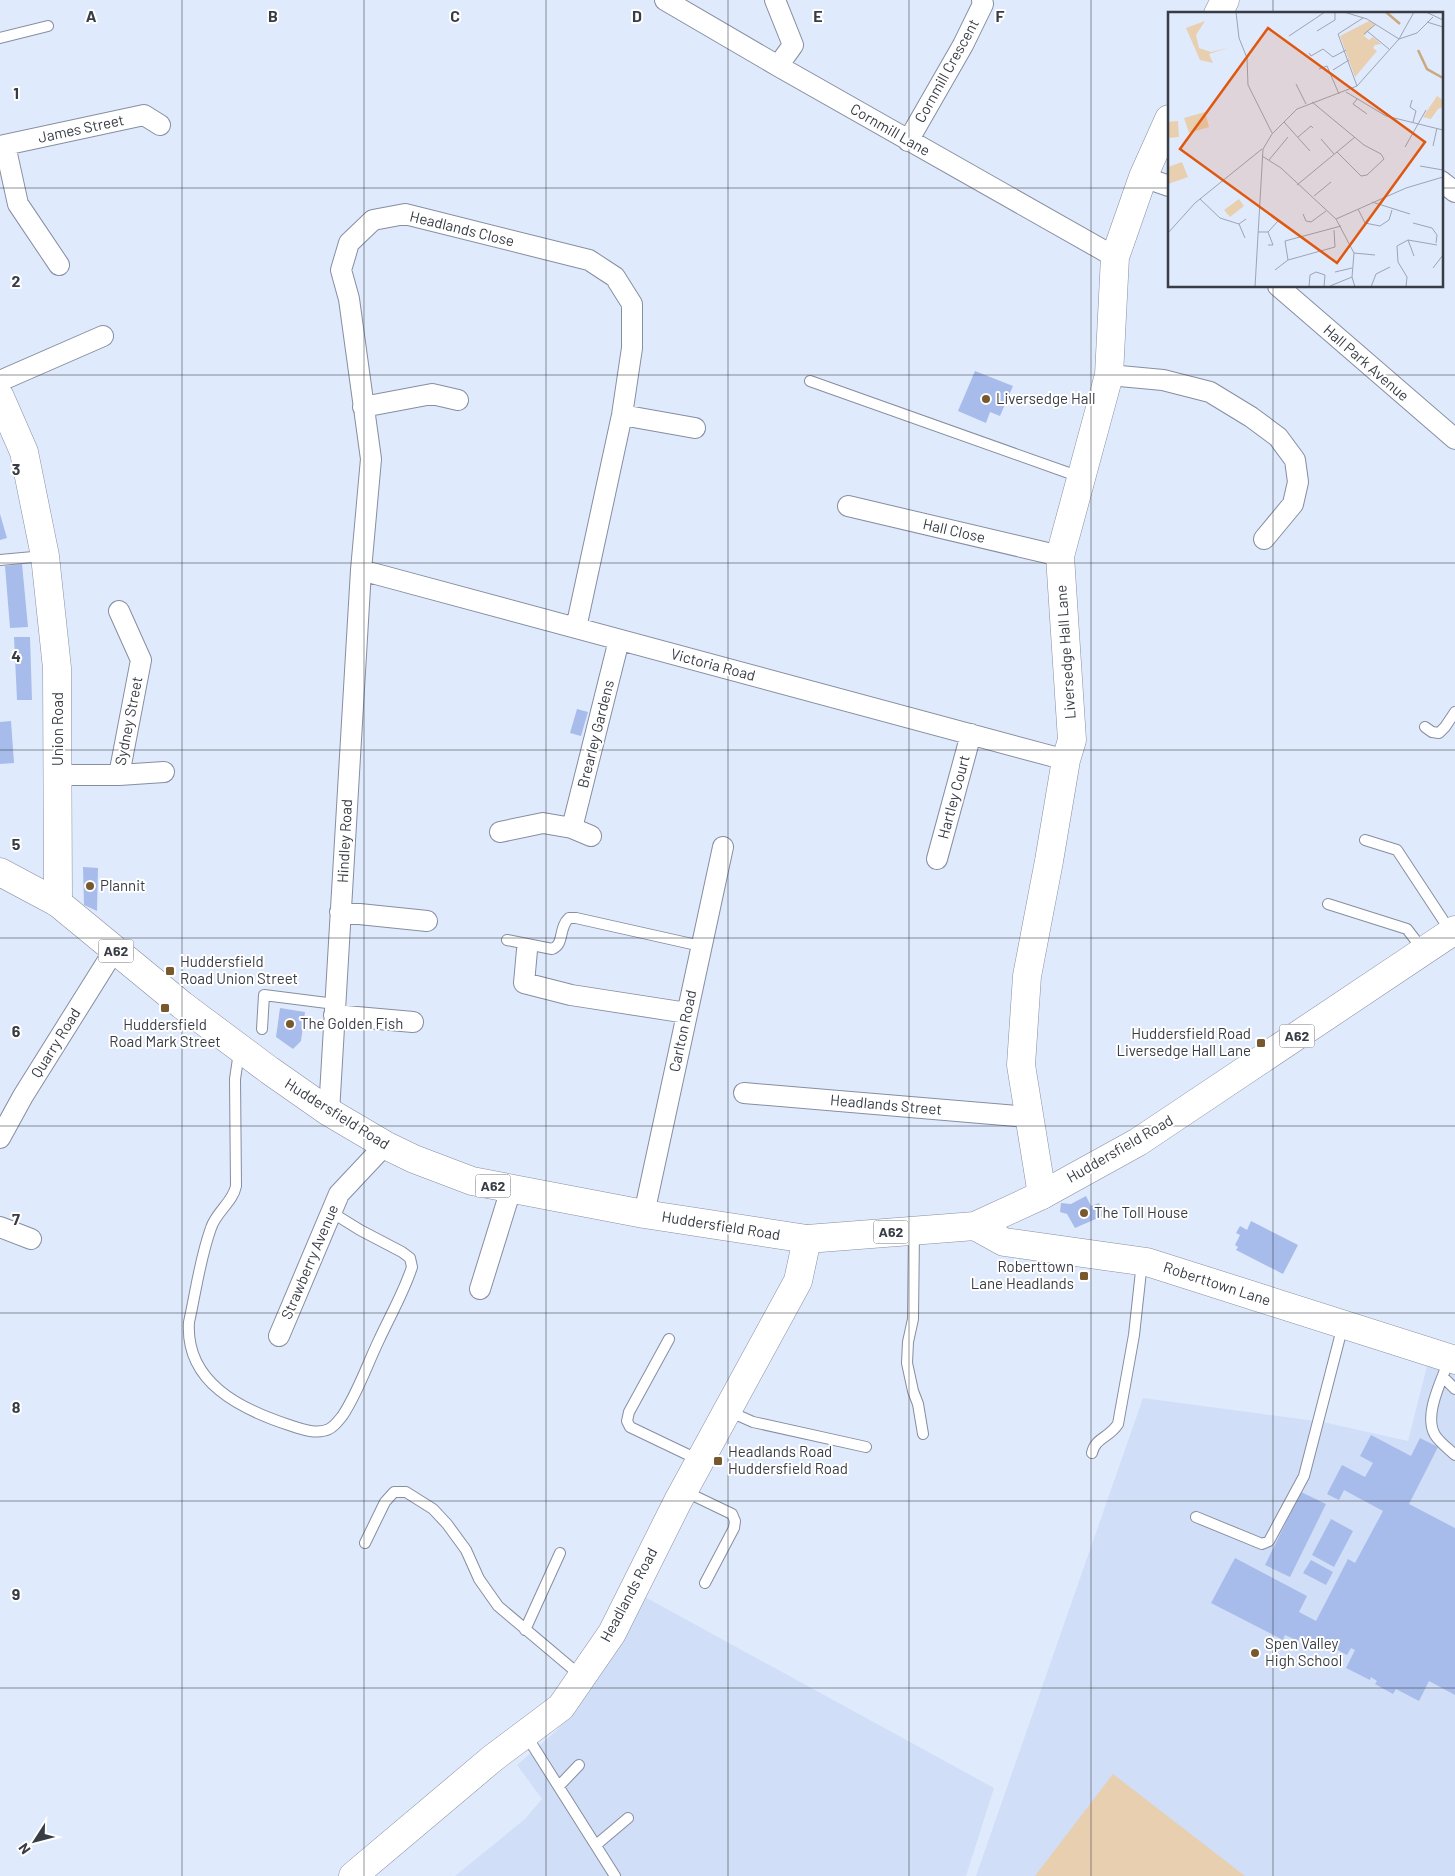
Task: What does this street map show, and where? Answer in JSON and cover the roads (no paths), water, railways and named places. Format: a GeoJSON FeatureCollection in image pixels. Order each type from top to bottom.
{"type":"FeatureCollection","features":[{"type":"Feature","properties":{"kind":"street","name":"Cornmill Lane"},"geometry":{"type":"LineString","coordinates":[[666,0],[908,141],[1115,257]]}},
{"type":"Feature","properties":{"kind":"street"},"geometry":{"type":"LineString","coordinates":[[775,0],[793,45],[778,66]]}},
{"type":"Feature","properties":{"kind":"street","name":"Cornmill Crescent"},"geometry":{"type":"LineString","coordinates":[[908,141],[963,45],[983,4],[982,0]]}},
{"type":"Feature","properties":{"kind":"street"},"geometry":{"type":"LineString","coordinates":[[1219,12],[1225,0]]}},
{"type":"Feature","properties":{"kind":"street","name":"James Street"},"geometry":{"type":"LineString","coordinates":[[2,146],[144,115],[160,125]]}},
{"type":"Feature","properties":{"kind":"street","name":"Liversedge Hall Lane"},"geometry":{"type":"LineString","coordinates":[[1042,1194],[1028,1118],[1021,1065],[1027,976],[1066,760],[1072,740],[1060,556],[1108,375],[1115,257],[1143,177],[1168,121]]}},
{"type":"Feature","properties":{"kind":"street"},"geometry":{"type":"LineString","coordinates":[[2,146],[18,204],[59,265]]}},
{"type":"Feature","properties":{"kind":"street"},"geometry":{"type":"LineString","coordinates":[[1143,177],[1168,186]]}},
{"type":"Feature","properties":{"kind":"street"},"geometry":{"type":"LineString","coordinates":[[1442,182],[1455,192]]}},
{"type":"Feature","properties":{"kind":"street","name":"Headlands Close"},"geometry":{"type":"LineString","coordinates":[[361,570],[371,459],[349,299],[341,270],[349,243],[373,220],[405,214],[589,260],[615,277],[632,304],[632,348],[622,415],[576,628]]}},
{"type":"Feature","properties":{"kind":"street","name":"Hall Park Avenue"},"geometry":{"type":"LineString","coordinates":[[1280,288],[1455,439]]}},
{"type":"Feature","properties":{"kind":"street"},"geometry":{"type":"LineString","coordinates":[[0,381],[103,336]]}},
{"type":"Feature","properties":{"kind":"street"},"geometry":{"type":"LineString","coordinates":[[1108,375],[1163,380],[1210,392],[1251,417],[1278,437],[1294,460],[1298,482],[1293,504],[1264,539]]}},
{"type":"Feature","properties":{"kind":"street"},"geometry":{"type":"LineString","coordinates":[[363,407],[432,394],[458,400]]}},
{"type":"Feature","properties":{"kind":"street","name":"Union Road"},"geometry":{"type":"LineString","coordinates":[[0,397],[24,452],[45,556],[57,668],[58,903]]}},
{"type":"Feature","properties":{"kind":"street"},"geometry":{"type":"LineString","coordinates":[[622,415],[695,428]]}},
{"type":"Feature","properties":{"kind":"street","name":"Hall Close"},"geometry":{"type":"LineString","coordinates":[[848,506],[1060,556]]}},
{"type":"Feature","properties":{"kind":"street","name":"Victoria Road"},"geometry":{"type":"LineString","coordinates":[[361,570],[1066,760]]}},
{"type":"Feature","properties":{"kind":"street","name":"Hindley Road"},"geometry":{"type":"LineString","coordinates":[[328,1112],[361,570]]}},
{"type":"Feature","properties":{"kind":"street","name":"Sydney Street"},"geometry":{"type":"LineString","coordinates":[[119,611],[141,660],[119,775]]}},
{"type":"Feature","properties":{"kind":"street","name":"Brearley Gardens"},"geometry":{"type":"LineString","coordinates":[[572,828],[620,640]]}},
{"type":"Feature","properties":{"kind":"street","name":"Hartley Court"},"geometry":{"type":"LineString","coordinates":[[938,859],[971,734]]}},
{"type":"Feature","properties":{"kind":"street","name":"Sydney Street"},"geometry":{"type":"LineString","coordinates":[[58,775],[119,775],[164,772]]}},
{"type":"Feature","properties":{"kind":"street"},"geometry":{"type":"LineString","coordinates":[[500,832],[543,823],[572,828],[591,836]]}},
{"type":"Feature","properties":{"kind":"street","name":"Carlton Road"},"geometry":{"type":"LineString","coordinates":[[644,1214],[723,847]]}},
{"type":"Feature","properties":{"kind":"street","name":"Huddersfield Road"},"geometry":{"type":"LineString","coordinates":[[0,872],[58,903],[174,998],[239,1048],[328,1112],[385,1146],[472,1182],[644,1214],[807,1239],[976,1226],[1042,1194],[1138,1142],[1453,931]]}},
{"type":"Feature","properties":{"kind":"street"},"geometry":{"type":"LineString","coordinates":[[340,912],[427,921]]}},
{"type":"Feature","properties":{"kind":"street","name":"Quarry Road"},"geometry":{"type":"LineString","coordinates":[[0,1138],[23,1096],[115,949]]}},
{"type":"Feature","properties":{"kind":"street"},"geometry":{"type":"LineString","coordinates":[[527,950],[524,983],[571,995],[687,1013]]}},
{"type":"Feature","properties":{"kind":"street"},"geometry":{"type":"LineString","coordinates":[[334,1009],[413,1022]]}},
{"type":"Feature","properties":{"kind":"street","name":"Headlands Street"},"geometry":{"type":"LineString","coordinates":[[744,1093],[1028,1118]]}},
{"type":"Feature","properties":{"kind":"street","name":"Strawberry Avenue"},"geometry":{"type":"LineString","coordinates":[[279,1336],[339,1194],[385,1146]]}},
{"type":"Feature","properties":{"kind":"street"},"geometry":{"type":"LineString","coordinates":[[480,1290],[511,1189]]}},
{"type":"Feature","properties":{"kind":"street","name":"Roberttown Lane"},"geometry":{"type":"LineString","coordinates":[[976,1226],[1004,1242],[1142,1261],[1344,1324],[1449,1365]]}},
{"type":"Feature","properties":{"kind":"street"},"geometry":{"type":"LineString","coordinates":[[0,1227],[31,1239]]}},
{"type":"Feature","properties":{"kind":"street","name":"Headlands Road"},"geometry":{"type":"LineString","coordinates":[[353,1876],[493,1758],[561,1707],[612,1632],[683,1491],[798,1281],[807,1239]]}},
{"type":"Feature","properties":{"kind":"lane"},"geometry":{"type":"LineString","coordinates":[[0,38],[48,26]]}},
{"type":"Feature","properties":{"kind":"lane"},"geometry":{"type":"LineString","coordinates":[[810,381],[1081,478]]}},
{"type":"Feature","properties":{"kind":"lane"},"geometry":{"type":"LineString","coordinates":[[0,560],[45,556]]}},
{"type":"Feature","properties":{"kind":"lane"},"geometry":{"type":"LineString","coordinates":[[1425,727],[1432,732],[1439,733],[1446,727],[1455,712]]}},
{"type":"Feature","properties":{"kind":"lane"},"geometry":{"type":"LineString","coordinates":[[1365,840],[1397,850],[1453,931]]}},
{"type":"Feature","properties":{"kind":"lane"},"geometry":{"type":"LineString","coordinates":[[1328,904],[1407,929],[1424,951]]}},
{"type":"Feature","properties":{"kind":"lane"},"geometry":{"type":"LineString","coordinates":[[507,940],[552,949],[557,947],[560,942],[564,923],[569,918],[576,918],[701,946]]}},
{"type":"Feature","properties":{"kind":"lane"},"geometry":{"type":"LineString","coordinates":[[262,1028],[264,995],[334,1009]]}},
{"type":"Feature","properties":{"kind":"lane"},"geometry":{"type":"LineString","coordinates":[[239,1048],[235,1080],[236,1186],[234,1195],[215,1219],[205,1247],[189,1322],[188,1332],[193,1358],[208,1380],[230,1400],[281,1423],[320,1432],[328,1430],[342,1416],[354,1395],[412,1267],[410,1258],[402,1252],[331,1212]]}},
{"type":"Feature","properties":{"kind":"lane"},"geometry":{"type":"LineString","coordinates":[[914,1231],[913,1319],[908,1342],[907,1364],[912,1391],[918,1404],[923,1434]]}},
{"type":"Feature","properties":{"kind":"lane"},"geometry":{"type":"LineString","coordinates":[[1092,1453],[1096,1442],[1113,1432],[1118,1424],[1134,1335],[1142,1261]]}},
{"type":"Feature","properties":{"kind":"lane"},"geometry":{"type":"LineString","coordinates":[[1196,1517],[1262,1544],[1269,1541],[1304,1476],[1344,1324]]}},
{"type":"Feature","properties":{"kind":"lane"},"geometry":{"type":"LineString","coordinates":[[669,1339],[628,1412],[627,1420],[630,1427],[700,1461]]}},
{"type":"Feature","properties":{"kind":"lane"},"geometry":{"type":"LineString","coordinates":[[1449,1365],[1455,1389]]}},
{"type":"Feature","properties":{"kind":"lane"},"geometry":{"type":"LineString","coordinates":[[1449,1365],[1434,1401],[1431,1420],[1432,1430],[1436,1438],[1455,1455]]}},
{"type":"Feature","properties":{"kind":"lane"},"geometry":{"type":"LineString","coordinates":[[727,1411],[753,1422],[866,1447]]}},
{"type":"Feature","properties":{"kind":"lane"},"geometry":{"type":"LineString","coordinates":[[683,1491],[732,1514],[735,1521],[734,1528],[705,1583]]}},
{"type":"Feature","properties":{"kind":"lane"},"geometry":{"type":"LineString","coordinates":[[365,1543],[389,1496],[394,1492],[406,1492],[433,1509],[446,1524],[466,1550],[480,1579],[498,1606],[582,1677]]}},
{"type":"Feature","properties":{"kind":"lane"},"geometry":{"type":"LineString","coordinates":[[525,1630],[560,1553]]}},
{"type":"Feature","properties":{"kind":"lane"},"geometry":{"type":"LineString","coordinates":[[525,1733],[615,1876]]}},
{"type":"Feature","properties":{"kind":"lane"},"geometry":{"type":"LineString","coordinates":[[559,1786],[579,1765]]}},
{"type":"Feature","properties":{"kind":"lane"},"geometry":{"type":"LineString","coordinates":[[596,1845],[628,1818]]}},
{"type":"Feature","properties":{"kind":"place","name":"Liversedge Hall"},"geometry":{"type":"Point","coordinates":[986,399]}},
{"type":"Feature","properties":{"kind":"place","name":"Plannit"},"geometry":{"type":"Point","coordinates":[90,886]}},
{"type":"Feature","properties":{"kind":"place","name":"Huddersfield Road Union Street"},"geometry":{"type":"Point","coordinates":[170,971]}},
{"type":"Feature","properties":{"kind":"place","name":"Huddersfield Road Mark Street"},"geometry":{"type":"Point","coordinates":[165,1008]}},
{"type":"Feature","properties":{"kind":"place","name":"The Golden Fish"},"geometry":{"type":"Point","coordinates":[290,1024]}},
{"type":"Feature","properties":{"kind":"place","name":"Huddersfield Road Liversedge Hall Lane"},"geometry":{"type":"Point","coordinates":[1261,1043]}},
{"type":"Feature","properties":{"kind":"place","name":"The Toll House"},"geometry":{"type":"Point","coordinates":[1084,1213]}},
{"type":"Feature","properties":{"kind":"place","name":"Roberttown Lane Headlands"},"geometry":{"type":"Point","coordinates":[1084,1276]}},
{"type":"Feature","properties":{"kind":"place","name":"Headlands Road Huddersfield Road"},"geometry":{"type":"Point","coordinates":[718,1461]}},
{"type":"Feature","properties":{"kind":"place","name":"Spen Valley High School"},"geometry":{"type":"Point","coordinates":[1255,1653]}}]}
